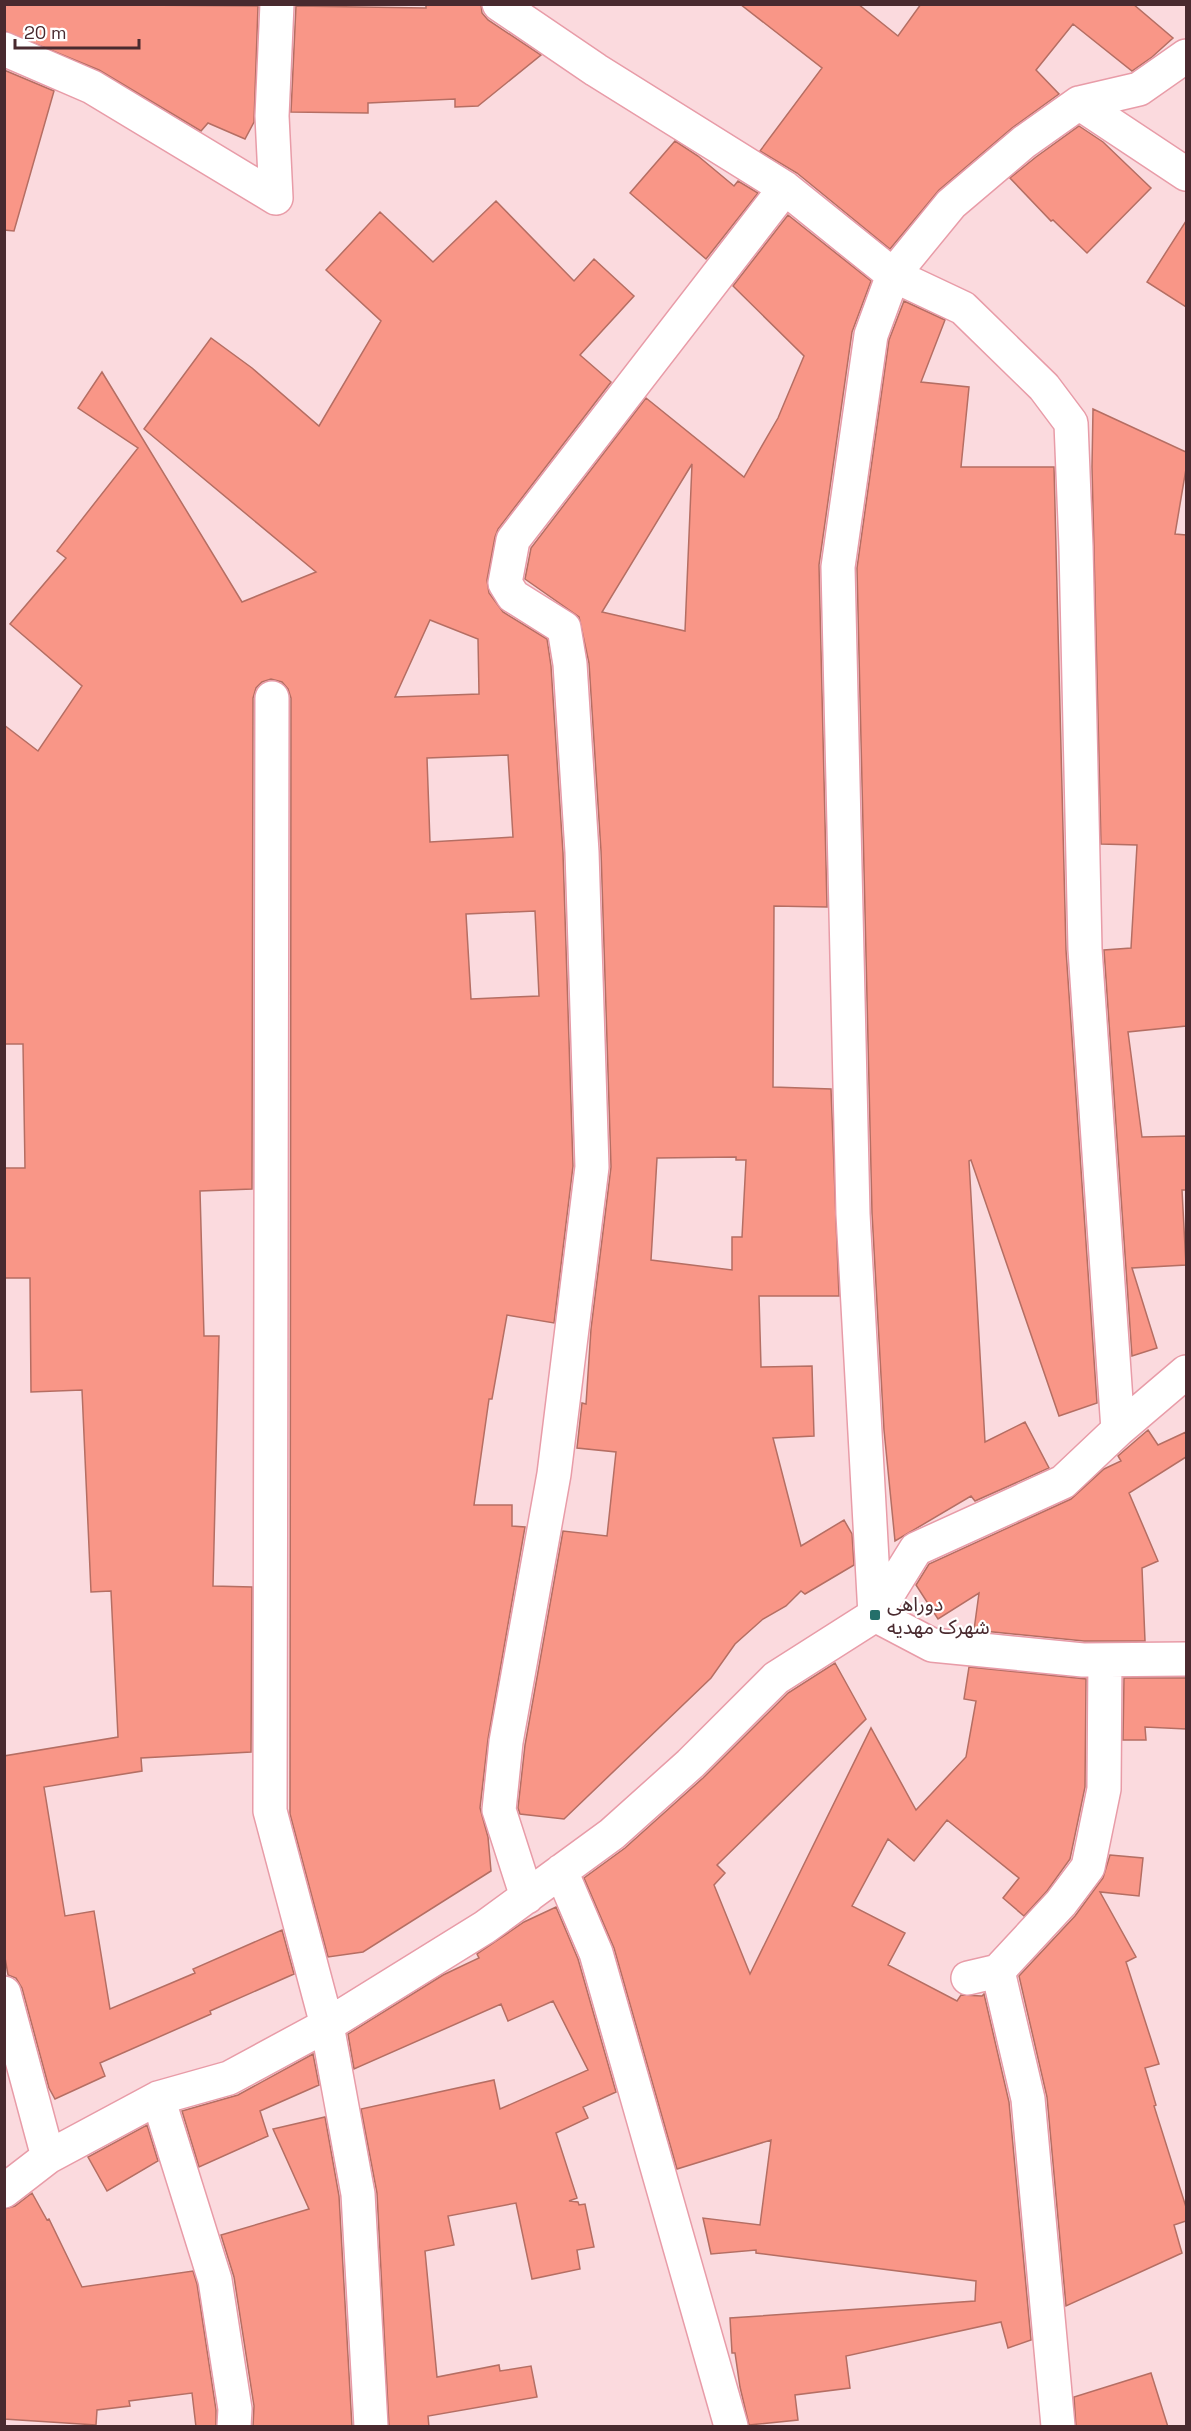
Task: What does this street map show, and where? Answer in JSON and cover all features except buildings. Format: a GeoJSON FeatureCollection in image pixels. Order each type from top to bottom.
{"type":"FeatureCollection","features":[{"type":"Feature","properties":{"kind":"street"},"geometry":{"type":"LineString","coordinates":[[4,50],[92,87],[276,198],[272,116],[278,4]]}},
{"type":"Feature","properties":{"kind":"street"},"geometry":{"type":"LineString","coordinates":[[499,4],[596,70],[785,188],[893,275],[963,308],[1044,387],[1071,423],[1085,949],[1118,1430]]}},
{"type":"Feature","properties":{"kind":"street"},"geometry":{"type":"LineString","coordinates":[[876,1616],[853,1214],[838,567],[863,377],[871,335],[893,275],[951,204],[1024,142],[1079,103],[1140,89],[1186,56]]}},
{"type":"Feature","properties":{"kind":"street"},"geometry":{"type":"LineString","coordinates":[[1079,103],[1186,174]]}},
{"type":"Feature","properties":{"kind":"street"},"geometry":{"type":"LineString","coordinates":[[527,1897],[499,1810],[506,1742],[554,1474],[592,1167],[582,852],[570,664],[564,628],[513,596],[505,583],[513,540],[785,188]]}},
{"type":"Feature","properties":{"kind":"street"},"geometry":{"type":"LineString","coordinates":[[272,698],[270,1811],[327,2025],[358,2194],[371,2427]]}},
{"type":"Feature","properties":{"kind":"street"},"geometry":{"type":"LineString","coordinates":[[4,2192],[48,2157],[158,2098],[230,2078],[327,2025],[475,1933],[527,1897],[612,1834],[690,1764],[776,1678],[876,1616],[916,1549],[1063,1482],[1118,1430],[1186,1372]]}},
{"type":"Feature","properties":{"kind":"street"},"geometry":{"type":"LineString","coordinates":[[876,1616],[932,1645],[1083,1660],[1186,1659]]}},
{"type":"Feature","properties":{"kind":"street"},"geometry":{"type":"LineString","coordinates":[[1058,2427],[1028,2098],[983,1975],[1061,1903],[1088,1867],[1104,1789],[1105,1660]]}},
{"type":"Feature","properties":{"kind":"street"},"geometry":{"type":"LineString","coordinates":[[561,1871],[596,1953],[731,2427]]}},
{"type":"Feature","properties":{"kind":"street"},"geometry":{"type":"LineString","coordinates":[[4,1993],[48,2157]]}},
{"type":"Feature","properties":{"kind":"street"},"geometry":{"type":"LineString","coordinates":[[158,2098],[215,2280],[235,2409],[234,2427]]}},
{"type":"Feature","properties":{"kind":"place","name":"دوراهی شهرک مهدیه"},"geometry":{"type":"Point","coordinates":[875,1615]}}]}
